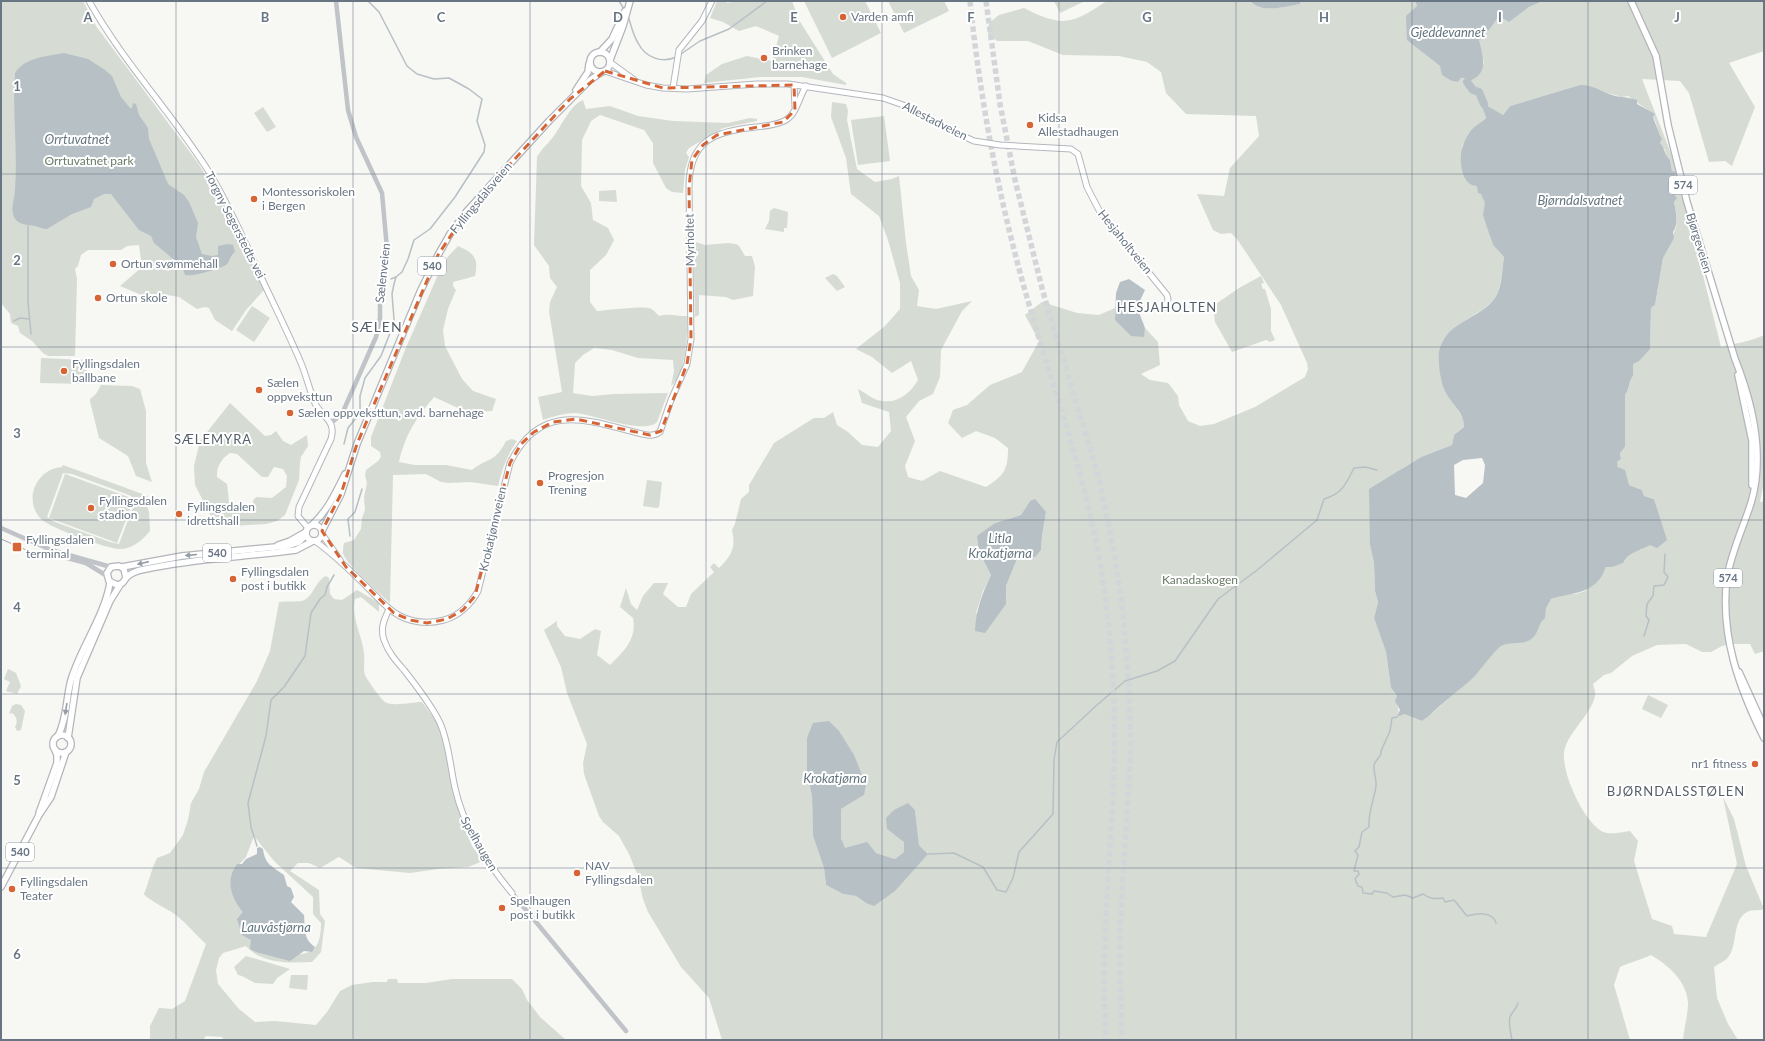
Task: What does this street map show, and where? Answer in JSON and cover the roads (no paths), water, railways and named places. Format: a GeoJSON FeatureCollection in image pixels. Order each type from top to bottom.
{"type":"FeatureCollection","features":[{"type":"Feature","properties":{"kind":"main road","name":"Torgny Segerstedts vei"},"geometry":{"type":"LineString","coordinates":[[89,1],[108,33],[185,138],[215,183],[235,221],[298,356],[315,403],[320,412],[331,423]]}},
{"type":"Feature","properties":{"kind":"main road"},"geometry":{"type":"LineString","coordinates":[[673,88],[679,50],[702,21],[712,1]]}},
{"type":"Feature","properties":{"kind":"main road","name":"Bjørgeveien"},"geometry":{"type":"LineString","coordinates":[[1632,1],[1656,56],[1668,125],[1687,202],[1735,359],[1752,441],[1752,476],[1748,511],[1728,577],[1725,608],[1732,658],[1744,695],[1764,738]]}},
{"type":"Feature","properties":{"kind":"main road","name":"540"},"geometry":{"type":"LineString","coordinates":[[590,62],[594,54],[600,52],[612,39],[629,2]]}},
{"type":"Feature","properties":{"kind":"main road","name":"540"},"geometry":{"type":"LineString","coordinates":[[604,72],[609,67],[624,26],[629,2]]}},
{"type":"Feature","properties":{"kind":"main road"},"geometry":{"type":"LineString","coordinates":[[600,52],[606,54],[610,61],[636,81]]}},
{"type":"Feature","properties":{"kind":"main road"},"geometry":{"type":"LineString","coordinates":[[590,62],[594,71],[604,72],[656,87],[673,88],[757,84],[806,86],[800,95],[795,110]]}},
{"type":"Feature","properties":{"kind":"main road","name":"Fyllingsdalsveien"},"geometry":{"type":"LineString","coordinates":[[570,98],[588,72],[590,62]]}},
{"type":"Feature","properties":{"kind":"main road","name":"Fyllingsdalsveien"},"geometry":{"type":"LineString","coordinates":[[308,530],[333,501],[349,467],[417,299],[442,248],[458,222],[570,98],[590,80],[604,72]]}},
{"type":"Feature","properties":{"kind":"main road"},"geometry":{"type":"LineString","coordinates":[[794,85],[795,110]]}},
{"type":"Feature","properties":{"kind":"main road","name":"Allestadveien"},"geometry":{"type":"LineString","coordinates":[[806,86],[890,100],[906,106],[950,130],[974,140],[1000,145],[1067,148],[1076,152]]}},
{"type":"Feature","properties":{"kind":"main road","name":"Myrholtet"},"geometry":{"type":"LineString","coordinates":[[658,434],[662,429],[671,400],[687,364],[692,339],[688,187],[692,160],[703,145],[717,135],[734,129],[783,122],[791,116],[795,110]]}},
{"type":"Feature","properties":{"kind":"main road","name":"Hesjaholtveien"},"geometry":{"type":"LineString","coordinates":[[1076,152],[1080,159],[1085,181],[1095,203],[1110,225],[1132,250],[1167,295],[1168,299],[1166,307]]}},
{"type":"Feature","properties":{"kind":"main road","name":"Krokatjønnveien"},"geometry":{"type":"LineString","coordinates":[[314,541],[340,561],[389,609],[402,617],[427,623],[442,620],[456,615],[471,601],[481,582],[510,462],[521,444],[541,427],[560,420],[582,419],[647,435],[658,434]]}},
{"type":"Feature","properties":{"kind":"main road"},"geometry":{"type":"LineString","coordinates":[[314,541],[308,538],[308,530],[298,516],[299,507],[331,439],[333,431],[331,423]]}},
{"type":"Feature","properties":{"kind":"main road","name":"Fyllingsdalsveien"},"geometry":{"type":"LineString","coordinates":[[322,532],[341,494],[349,467]]}},
{"type":"Feature","properties":{"kind":"main road"},"geometry":{"type":"LineString","coordinates":[[308,530],[317,526],[322,532]]}},
{"type":"Feature","properties":{"kind":"main road","name":"540"},"geometry":{"type":"LineString","coordinates":[[111,567],[116,565],[122,567],[182,556],[272,547],[290,541],[308,530]]}},
{"type":"Feature","properties":{"kind":"main road","name":"540"},"geometry":{"type":"LineString","coordinates":[[1,887],[50,797],[66,752],[71,745],[68,738],[77,678],[108,605],[126,578],[144,569],[171,564],[296,550],[320,538],[322,532]]}},
{"type":"Feature","properties":{"kind":"main road","name":"Krokatjønnveien"},"geometry":{"type":"LineString","coordinates":[[322,532],[340,561]]}},
{"type":"Feature","properties":{"kind":"main road"},"geometry":{"type":"LineString","coordinates":[[111,567],[108,570],[107,576],[110,583],[120,585]]}},
{"type":"Feature","properties":{"kind":"main road"},"geometry":{"type":"LineString","coordinates":[[122,567],[126,571],[126,578]]}},
{"type":"Feature","properties":{"kind":"main road","name":"540"},"geometry":{"type":"LineString","coordinates":[[39,815],[57,763],[57,755],[53,742],[58,736],[64,722],[71,680],[106,600],[110,583]]}},
{"type":"Feature","properties":{"kind":"main road","name":"Spelhaugen"},"geometry":{"type":"LineString","coordinates":[[389,609],[382,626],[384,640],[390,653],[437,717],[446,744],[462,814],[482,853],[512,893]]}},
{"type":"Feature","properties":{"kind":"main road","name":"Bjørgeveien"},"geometry":{"type":"LineString","coordinates":[[1730,647],[1748,695],[1764,727]]}},
{"type":"Feature","properties":{"kind":"main road"},"geometry":{"type":"LineString","coordinates":[[58,736],[68,738]]}},
{"type":"Feature","properties":{"kind":"main road"},"geometry":{"type":"LineString","coordinates":[[55,750],[60,753],[66,752]]}},
{"type":"Feature","properties":{"kind":"street","name":"Sælenveien"},"geometry":{"type":"LineString","coordinates":[[331,423],[342,414],[376,337],[380,318],[380,289],[387,249],[382,193],[356,136],[348,110],[336,1]]}},
{"type":"Feature","properties":{"kind":"street"},"geometry":{"type":"LineString","coordinates":[[1,528],[51,550],[111,567]]}},
{"type":"Feature","properties":{"kind":"street"},"geometry":{"type":"LineString","coordinates":[[1,531],[53,554],[86,563],[107,576]]}},
{"type":"Feature","properties":{"kind":"street","name":"Spelhaugen"},"geometry":{"type":"LineString","coordinates":[[512,893],[626,1031]]}},
{"type":"Feature","properties":{"kind":"water"},"geometry":{"type":"Polygon","coordinates":[[[1250,1],[1301,1],[1300,4],[1280,8],[1267,8],[1255,5],[1250,1]]]}},
{"type":"Feature","properties":{"kind":"water","name":"Gjeddevannet"},"geometry":{"type":"Polygon","coordinates":[[[1415,1],[1543,1],[1529,7],[1509,22],[1502,18],[1497,19],[1490,29],[1479,39],[1483,65],[1479,75],[1467,82],[1466,78],[1461,78],[1458,82],[1452,81],[1442,75],[1440,66],[1407,40],[1406,16],[1417,6],[1415,1]]]}},
{"type":"Feature","properties":{"kind":"water","name":"Orrtuvatnet"},"geometry":{"type":"Polygon","coordinates":[[[64,53],[88,59],[105,70],[112,76],[121,97],[130,108],[132,108],[133,103],[136,104],[139,115],[148,128],[149,139],[168,184],[184,195],[189,202],[198,223],[196,237],[202,254],[212,256],[218,255],[218,246],[228,244],[233,245],[235,252],[226,265],[206,272],[185,275],[182,266],[154,243],[151,236],[139,230],[111,194],[104,194],[94,199],[91,207],[72,214],[47,229],[23,224],[16,220],[12,210],[16,175],[14,102],[15,73],[19,68],[31,60],[44,56],[64,53]]]}},
{"type":"Feature","properties":{"kind":"water","name":"Bjørndalsvatnet"},"geometry":{"type":"Polygon","coordinates":[[[1580,85],[1590,86],[1611,95],[1637,100],[1637,104],[1655,114],[1653,117],[1662,138],[1660,143],[1670,160],[1672,171],[1676,172],[1675,175],[1672,176],[1676,186],[1675,196],[1677,198],[1674,202],[1676,225],[1673,232],[1674,238],[1663,258],[1655,305],[1651,308],[1650,349],[1639,361],[1633,364],[1633,376],[1625,395],[1625,447],[1620,453],[1621,459],[1617,462],[1618,467],[1625,470],[1629,485],[1642,490],[1644,496],[1654,499],[1667,540],[1657,548],[1650,545],[1628,556],[1623,563],[1612,567],[1606,567],[1602,576],[1593,586],[1588,589],[1551,599],[1546,608],[1545,618],[1542,620],[1533,638],[1519,643],[1501,646],[1475,676],[1422,721],[1404,714],[1397,717],[1400,710],[1395,701],[1397,696],[1391,688],[1386,652],[1374,618],[1378,602],[1375,591],[1374,563],[1370,545],[1369,489],[1421,457],[1452,445],[1454,435],[1464,427],[1460,412],[1443,387],[1440,372],[1439,352],[1442,342],[1448,334],[1463,322],[1480,312],[1495,298],[1500,284],[1504,257],[1493,245],[1483,215],[1485,203],[1481,194],[1478,193],[1477,186],[1468,183],[1463,175],[1461,153],[1462,147],[1469,132],[1486,118],[1482,106],[1484,104],[1503,115],[1510,106],[1580,85]],[[1482,458],[1463,460],[1454,465],[1455,495],[1466,498],[1483,483],[1485,465],[1482,458]]]}},
{"type":"Feature","properties":{"kind":"water"},"geometry":{"type":"Polygon","coordinates":[[[1129,279],[1145,290],[1137,307],[1145,328],[1144,337],[1131,336],[1115,320],[1116,293],[1120,282],[1129,279]]]}},
{"type":"Feature","properties":{"kind":"water","name":"Litla Krokatjørna"},"geometry":{"type":"Polygon","coordinates":[[[1035,499],[1046,512],[1041,550],[1035,557],[1017,559],[1006,586],[1006,604],[985,633],[975,631],[980,602],[991,575],[979,552],[977,536],[995,523],[1021,515],[1030,501],[1035,499]]]}},
{"type":"Feature","properties":{"kind":"water","name":"Krokatjørna"},"geometry":{"type":"Polygon","coordinates":[[[829,721],[839,731],[854,755],[866,785],[864,795],[841,809],[841,838],[845,848],[867,842],[876,853],[895,859],[904,852],[904,842],[887,829],[886,818],[894,810],[908,803],[915,810],[919,845],[928,854],[895,891],[874,906],[866,903],[856,896],[843,894],[826,885],[824,868],[813,836],[812,797],[807,771],[807,738],[813,723],[829,721]]]}},
{"type":"Feature","properties":{"kind":"water","name":"Lauvåstjørna"},"geometry":{"type":"Polygon","coordinates":[[[260,847],[263,849],[267,862],[284,875],[287,886],[291,888],[294,897],[291,902],[304,915],[305,929],[308,940],[315,947],[312,952],[304,951],[290,961],[250,949],[251,940],[242,935],[237,919],[243,912],[235,901],[231,889],[231,876],[237,864],[242,864],[246,859],[257,854],[257,848],[260,847]]]}},
{"type":"Feature","properties":{"kind":"waterway"},"geometry":{"type":"LineString","coordinates":[[344,444],[348,428],[360,413],[360,396],[365,378],[381,356],[392,328],[394,319],[392,294],[396,277],[402,272],[414,240],[430,229],[455,197],[484,152],[485,145],[477,121],[482,99],[469,89],[449,78],[434,79],[417,74],[407,66],[379,12],[368,1]]}},
{"type":"Feature","properties":{"kind":"waterway"},"geometry":{"type":"LineString","coordinates":[[619,1],[624,9]]}},
{"type":"Feature","properties":{"kind":"waterway"},"geometry":{"type":"LineString","coordinates":[[681,54],[700,41],[729,29],[767,1]]}},
{"type":"Feature","properties":{"kind":"waterway"},"geometry":{"type":"LineString","coordinates":[[628,16],[636,40],[645,52],[654,58],[665,60],[676,57]]}},
{"type":"Feature","properties":{"kind":"waterway"},"geometry":{"type":"LineString","coordinates":[[1467,82],[1473,90],[1479,92],[1484,104]]}},
{"type":"Feature","properties":{"kind":"waterway"},"geometry":{"type":"LineString","coordinates":[[28,226],[28,302],[31,334]]}},
{"type":"Feature","properties":{"kind":"waterway"},"geometry":{"type":"LineString","coordinates":[[391,279],[396,277]]}},
{"type":"Feature","properties":{"kind":"waterway"},"geometry":{"type":"LineString","coordinates":[[14,321],[20,318],[29,319]]}},
{"type":"Feature","properties":{"kind":"waterway"},"geometry":{"type":"LineString","coordinates":[[928,854],[954,853],[983,867],[997,890],[1006,892],[1013,878],[1019,852],[1053,814],[1054,760],[1057,742],[1125,681],[1157,671],[1175,661],[1218,599],[1256,571],[1317,520],[1324,499],[1330,497],[1343,488],[1354,468],[1365,467],[1377,470]]}},
{"type":"Feature","properties":{"kind":"waterway"},"geometry":{"type":"LineString","coordinates":[[350,536],[348,519],[355,512],[362,489]]}},
{"type":"Feature","properties":{"kind":"waterway"},"geometry":{"type":"LineString","coordinates":[[1644,636],[1649,620],[1646,616],[1647,604],[1653,596],[1654,586],[1664,585],[1668,577],[1664,572],[1665,554]]}},
{"type":"Feature","properties":{"kind":"waterway"},"geometry":{"type":"LineString","coordinates":[[257,846],[251,827],[248,803],[266,736],[271,700],[284,687],[305,656],[311,613],[320,599],[325,595],[327,587],[334,575]]}},
{"type":"Feature","properties":{"kind":"waterway"},"geometry":{"type":"LineString","coordinates":[[1397,717],[1392,718],[1390,731],[1381,754],[1374,765],[1376,786],[1370,811],[1369,827],[1362,832],[1359,847],[1355,851],[1358,855],[1354,871],[1358,871],[1359,874],[1355,879],[1358,886],[1362,887],[1363,893],[1372,894],[1374,891],[1387,893],[1393,897],[1405,895],[1413,898],[1423,894],[1432,898],[1443,898],[1445,902],[1454,900],[1467,916],[1483,914],[1491,916],[1496,923]]}},
{"type":"Feature","properties":{"kind":"waterway"},"geometry":{"type":"LineString","coordinates":[[1512,1040],[1509,1020],[1518,1003]]}},
{"type":"Feature","properties":{"kind":"tunnel"},"geometry":{"type":"LineString","coordinates":[[970,1],[979,74],[991,146],[1006,217],[1034,323],[1067,429],[1087,501],[1102,574],[1111,647],[1114,721],[1113,804],[1104,972],[1106,1040]]}},
{"type":"Feature","properties":{"kind":"tunnel"},"geometry":{"type":"LineString","coordinates":[[986,1],[1000,104],[1015,180],[1043,292],[1099,478],[1114,552],[1123,612],[1129,687],[1131,748],[1120,927],[1122,1040]]}},
{"type":"Feature","properties":{"kind":"tram line"},"geometry":{"type":"LineString","coordinates":[[1,539],[33,553]]}},
{"type":"Feature","properties":{"kind":"place","name":"Varden amfi"},"geometry":{"type":"Point","coordinates":[843,17]}},
{"type":"Feature","properties":{"kind":"place","name":"Brinken barnehage"},"geometry":{"type":"Point","coordinates":[764,58]}},
{"type":"Feature","properties":{"kind":"place","name":"Kidsa Allestadhaugen"},"geometry":{"type":"Point","coordinates":[1030,125]}},
{"type":"Feature","properties":{"kind":"place","name":"Montessoriskolen i Bergen"},"geometry":{"type":"Point","coordinates":[254,199]}},
{"type":"Feature","properties":{"kind":"place","name":"Ortun svømmehall"},"geometry":{"type":"Point","coordinates":[113,264]}},
{"type":"Feature","properties":{"kind":"place","name":"Ortun skole"},"geometry":{"type":"Point","coordinates":[98,298]}},
{"type":"Feature","properties":{"kind":"place","name":"Fyllingsdalen ballbane"},"geometry":{"type":"Point","coordinates":[64,371]}},
{"type":"Feature","properties":{"kind":"place","name":"Sælen oppveksttun"},"geometry":{"type":"Point","coordinates":[259,390]}},
{"type":"Feature","properties":{"kind":"place","name":"Sælen oppveksttun, avd. barnehage"},"geometry":{"type":"Point","coordinates":[290,413]}},
{"type":"Feature","properties":{"kind":"place","name":"Progresjon Trening"},"geometry":{"type":"Point","coordinates":[540,483]}},
{"type":"Feature","properties":{"kind":"place","name":"Fyllingsdalen stadion"},"geometry":{"type":"Point","coordinates":[91,508]}},
{"type":"Feature","properties":{"kind":"place","name":"Fyllingsdalen idrettshall"},"geometry":{"type":"Point","coordinates":[179,514]}},
{"type":"Feature","properties":{"kind":"place","name":"Fyllingsdalen terminal"},"geometry":{"type":"Point","coordinates":[17,547]}},
{"type":"Feature","properties":{"kind":"place","name":"Fyllingsdalen post i butikk"},"geometry":{"type":"Point","coordinates":[233,579]}},
{"type":"Feature","properties":{"kind":"place","name":"nr1 fitness"},"geometry":{"type":"Point","coordinates":[1755,764]}},
{"type":"Feature","properties":{"kind":"place","name":"NAV Fyllingsdalen"},"geometry":{"type":"Point","coordinates":[577,873]}},
{"type":"Feature","properties":{"kind":"place","name":"Fyllingsdalen Teater"},"geometry":{"type":"Point","coordinates":[12,889]}},
{"type":"Feature","properties":{"kind":"place","name":"Spelhaugen post i butikk"},"geometry":{"type":"Point","coordinates":[502,908]}},
{"type":"Feature","properties":{"kind":"district","name":"HESJAHOLTEN"},"geometry":{"type":"Point","coordinates":[1167,307]}},
{"type":"Feature","properties":{"kind":"district","name":"SÆLEN"},"geometry":{"type":"Point","coordinates":[377,327]}},
{"type":"Feature","properties":{"kind":"district","name":"SÆLEMYRA"},"geometry":{"type":"Point","coordinates":[213,439]}},
{"type":"Feature","properties":{"kind":"district","name":"BJØRNDALSSTØLEN"},"geometry":{"type":"Point","coordinates":[1676,791]}},
{"type":"Feature","properties":{"kind":"park label","name":"Orrtuvatnet park"},"geometry":{"type":"Point","coordinates":[89,161]}},
{"type":"Feature","properties":{"kind":"park label","name":"Kanadaskogen"},"geometry":{"type":"Point","coordinates":[1200,580]}}]}
